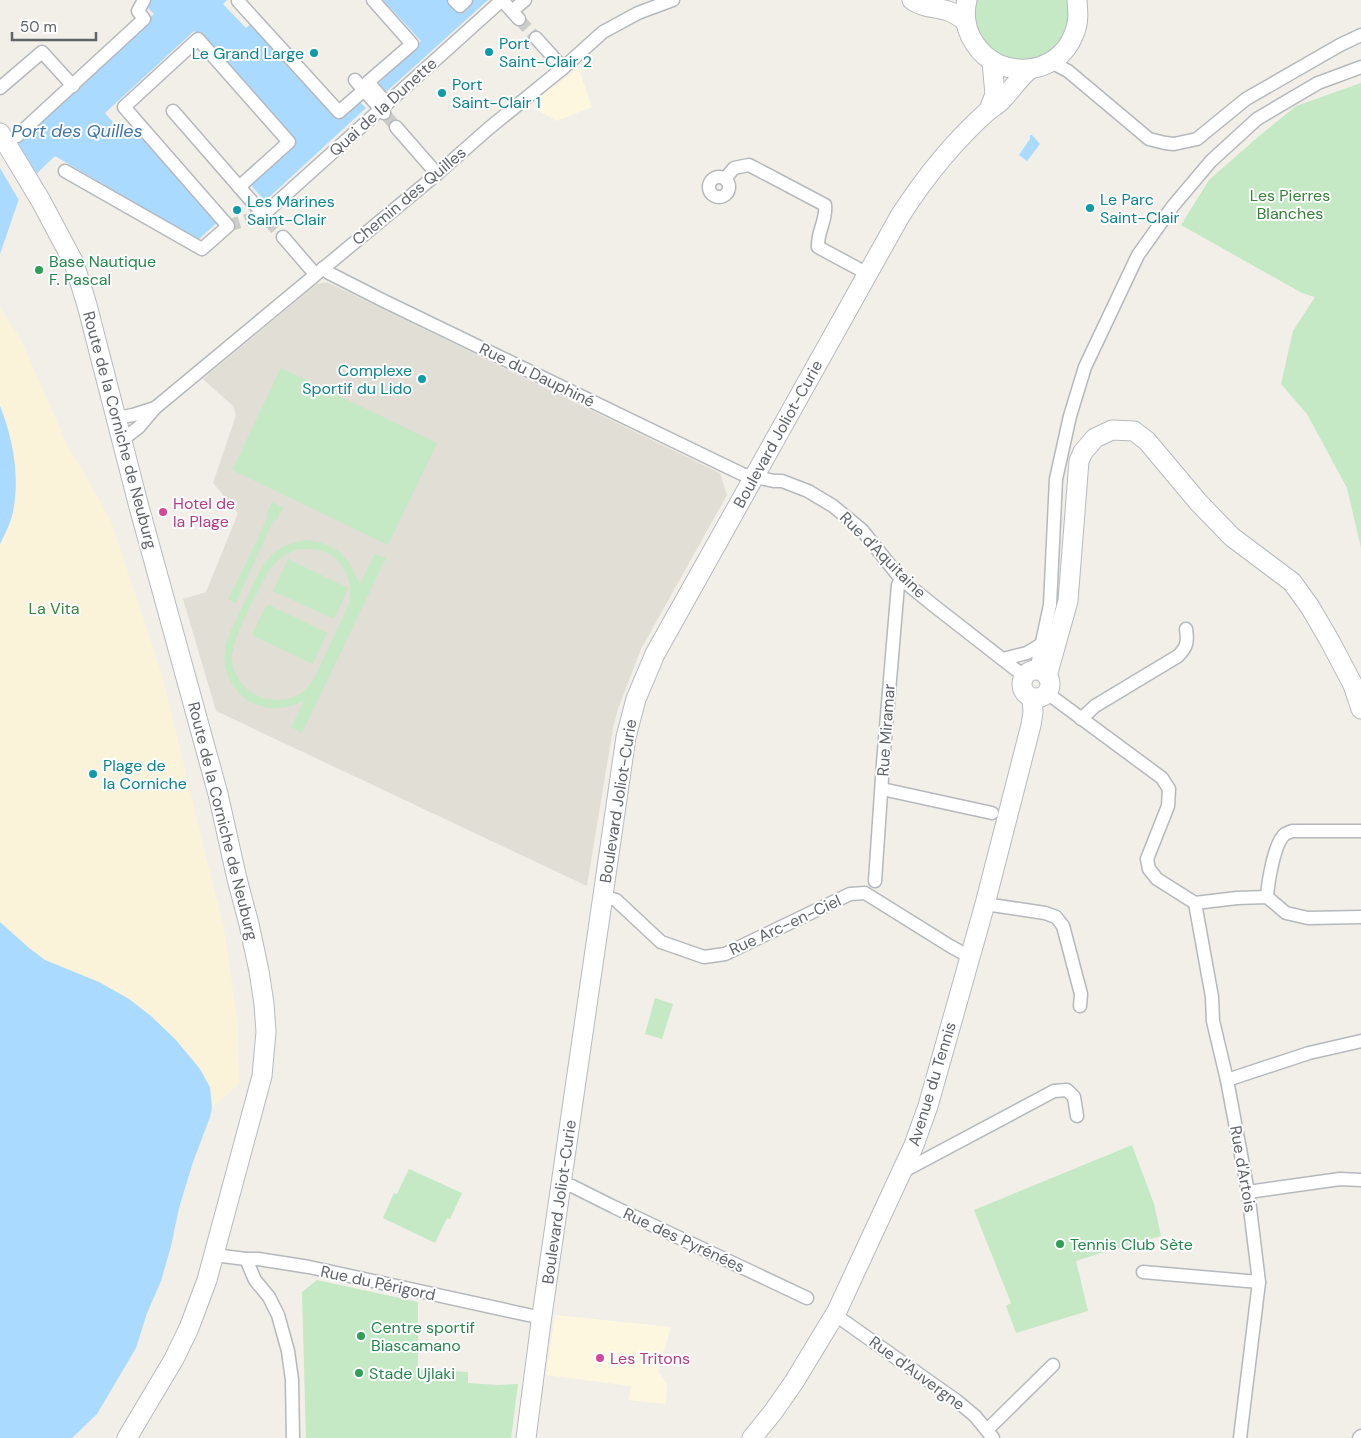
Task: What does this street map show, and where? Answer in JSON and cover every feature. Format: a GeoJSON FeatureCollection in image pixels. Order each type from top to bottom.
{"type":"FeatureCollection","features":[{"type":"Feature","properties":{"kind":"street"},"geometry":{"type":"LineString","coordinates":[[6,136],[73,86],[144,19],[138,11],[144,0]]}},
{"type":"Feature","properties":{"kind":"street"},"geometry":{"type":"LineString","coordinates":[[239,0],[339,112],[364,90]]}},
{"type":"Feature","properties":{"kind":"street"},"geometry":{"type":"LineString","coordinates":[[372,0],[412,44],[368,82],[384,109]]}},
{"type":"Feature","properties":{"kind":"street"},"geometry":{"type":"LineString","coordinates":[[454,0],[460,6],[466,0]]}},
{"type":"Feature","properties":{"kind":"street"},"geometry":{"type":"LineString","coordinates":[[502,0],[516,15],[525,0]]}},
{"type":"Feature","properties":{"kind":"street","name":"Quai de la Dunette"},"geometry":{"type":"LineString","coordinates":[[238,187],[262,217],[384,109],[502,0]]}},
{"type":"Feature","properties":{"kind":"street","name":"Chemin des Quilles"},"geometry":{"type":"LineString","coordinates":[[122,440],[139,427],[155,408],[437,174],[603,32],[638,13],[673,0]]}},
{"type":"Feature","properties":{"kind":"street"},"geometry":{"type":"LineString","coordinates":[[912,0],[924,6],[948,11],[966,22]]}},
{"type":"Feature","properties":{"kind":"street"},"geometry":{"type":"LineString","coordinates":[[967,0],[965,8],[966,22],[970,38],[979,51],[992,62],[1016,70],[1029,70],[1041,67],[1061,55],[1076,30],[1081,4]]}},
{"type":"Feature","properties":{"kind":"street"},"geometry":{"type":"LineString","coordinates":[[1051,62],[1068,72],[1149,139],[1174,144],[1198,139],[1246,99],[1361,35]]}},
{"type":"Feature","properties":{"kind":"street"},"geometry":{"type":"LineString","coordinates":[[536,38],[563,68]]}},
{"type":"Feature","properties":{"kind":"street"},"geometry":{"type":"LineString","coordinates":[[65,171],[202,249],[228,226],[124,106],[198,39],[289,142],[238,187],[173,111]]}},
{"type":"Feature","properties":{"kind":"street"},"geometry":{"type":"LineString","coordinates":[[0,88],[42,52],[73,86]]}},
{"type":"Feature","properties":{"kind":"street"},"geometry":{"type":"LineString","coordinates":[[989,110],[995,94],[992,62]]}},
{"type":"Feature","properties":{"kind":"street"},"geometry":{"type":"LineString","coordinates":[[1037,682],[1050,606],[1056,479],[1070,416],[1085,367],[1138,255],[1173,206],[1211,162],[1257,119],[1318,83],[1361,67]]}},
{"type":"Feature","properties":{"kind":"street","name":"Boulevard Joliot-Curie"},"geometry":{"type":"LineString","coordinates":[[526,1438],[602,896],[626,736],[636,699],[655,654],[900,216],[924,180],[944,156],[989,110],[1002,100],[1029,70]]}},
{"type":"Feature","properties":{"kind":"street"},"geometry":{"type":"LineString","coordinates":[[355,80],[384,109]]}},
{"type":"Feature","properties":{"kind":"street"},"geometry":{"type":"LineString","coordinates":[[396,127],[437,174]]}},
{"type":"Feature","properties":{"kind":"street","name":"Route de la Corniche de Neuburg"},"geometry":{"type":"LineString","coordinates":[[6,136],[74,263],[87,305],[160,586],[218,794],[249,924],[264,1004],[266,1032],[262,1076],[207,1280],[189,1328],[174,1359],[127,1438]]}},
{"type":"Feature","properties":{"kind":"street"},"geometry":{"type":"LineString","coordinates":[[725,179],[734,168],[749,165],[825,205],[826,212],[817,241],[818,247],[868,274]]}},
{"type":"Feature","properties":{"kind":"street","name":"Rue du Dauphiné"},"geometry":{"type":"LineString","coordinates":[[283,237],[319,271],[328,273],[753,478]]}},
{"type":"Feature","properties":{"kind":"street","name":"Chemin des Quilles"},"geometry":{"type":"LineString","coordinates":[[116,418],[155,408]]}},
{"type":"Feature","properties":{"kind":"street","name":"Avenue du Tennis"},"geometry":{"type":"LineString","coordinates":[[752,1438],[794,1382],[834,1314],[902,1172],[928,1106],[985,904],[1031,726],[1037,682],[1068,601],[1079,461],[1083,452],[1094,438],[1112,430],[1134,432],[1147,441],[1199,503],[1232,537],[1292,582],[1310,607],[1331,643],[1353,685],[1361,709]]}},
{"type":"Feature","properties":{"kind":"street","name":"Rue d'Aquitaine"},"geometry":{"type":"LineString","coordinates":[[753,478],[774,482],[782,481],[808,491],[833,506],[862,530],[901,579],[1003,659],[1037,682],[1082,719],[1162,778],[1169,789],[1168,806],[1147,858],[1149,869],[1157,880],[1195,902]]}},
{"type":"Feature","properties":{"kind":"street","name":"Rue Miramar"},"geometry":{"type":"LineString","coordinates":[[876,881],[898,585],[901,579]]}},
{"type":"Feature","properties":{"kind":"street"},"geometry":{"type":"LineString","coordinates":[[1082,719],[1096,706],[1178,656],[1186,648],[1188,640],[1186,630]]}},
{"type":"Feature","properties":{"kind":"street"},"geometry":{"type":"LineString","coordinates":[[1003,659],[1027,653],[1042,644]]}},
{"type":"Feature","properties":{"kind":"street"},"geometry":{"type":"LineString","coordinates":[[882,789],[992,813]]}},
{"type":"Feature","properties":{"kind":"street"},"geometry":{"type":"LineString","coordinates":[[1267,897],[1271,868],[1279,842],[1284,834],[1292,831],[1361,831]]}},
{"type":"Feature","properties":{"kind":"street","name":"Rue Arc-en-Ciel"},"geometry":{"type":"LineString","coordinates":[[602,896],[616,900],[661,942],[704,957],[725,954],[850,894],[865,893],[970,957]]}},
{"type":"Feature","properties":{"kind":"street"},"geometry":{"type":"LineString","coordinates":[[1195,902],[1267,897],[1286,913],[1308,918],[1361,917]]}},
{"type":"Feature","properties":{"kind":"street","name":"Rue d'Artois"},"geometry":{"type":"LineString","coordinates":[[1195,902],[1212,997],[1213,1021],[1227,1080],[1248,1192],[1259,1282],[1240,1438]]}},
{"type":"Feature","properties":{"kind":"street"},"geometry":{"type":"LineString","coordinates":[[985,904],[1045,913],[1056,918],[1063,926],[1080,994],[1080,1006]]}},
{"type":"Feature","properties":{"kind":"street"},"geometry":{"type":"LineString","coordinates":[[1227,1080],[1310,1053],[1361,1041]]}},
{"type":"Feature","properties":{"kind":"street"},"geometry":{"type":"LineString","coordinates":[[902,1172],[1054,1091],[1067,1090],[1074,1097],[1077,1116]]}},
{"type":"Feature","properties":{"kind":"street"},"geometry":{"type":"LineString","coordinates":[[1248,1192],[1340,1179],[1361,1180]]}},
{"type":"Feature","properties":{"kind":"street","name":"Rue des Pyrénées"},"geometry":{"type":"LineString","coordinates":[[562,1184],[572,1186],[807,1298]]}},
{"type":"Feature","properties":{"kind":"street","name":"Rue du Périgord"},"geometry":{"type":"LineString","coordinates":[[214,1255],[246,1259],[258,1258],[309,1267],[542,1318]]}},
{"type":"Feature","properties":{"kind":"street"},"geometry":{"type":"LineString","coordinates":[[246,1259],[255,1280],[270,1297],[278,1315],[288,1350],[292,1380],[293,1438]]}},
{"type":"Feature","properties":{"kind":"street"},"geometry":{"type":"LineString","coordinates":[[1143,1272],[1259,1282]]}},
{"type":"Feature","properties":{"kind":"street","name":"Rue d'Auvergne"},"geometry":{"type":"LineString","coordinates":[[834,1314],[957,1401],[975,1416],[990,1435]]}},
{"type":"Feature","properties":{"kind":"street"},"geometry":{"type":"LineString","coordinates":[[990,1435],[1053,1365]]}},
{"type":"Feature","properties":{"kind":"shaded area"},"geometry":{"type":"Polygon","coordinates":[[[578,67],[592,107],[557,121],[533,108],[542,101],[541,96],[578,67]]]}},
{"type":"Feature","properties":{"kind":"shaded area"},"geometry":{"type":"Polygon","coordinates":[[[327,282],[720,473],[727,495],[641,649],[618,709],[613,728],[587,886],[216,711],[183,599],[206,592],[238,513],[213,483],[236,415],[233,406],[203,379],[316,284],[327,282]]]}},
{"type":"Feature","properties":{"kind":"shaded area"},"geometry":{"type":"Polygon","coordinates":[[[555,1315],[671,1327],[658,1372],[667,1384],[666,1404],[629,1400],[631,1386],[546,1375],[555,1315]]]}},
{"type":"Feature","properties":{"kind":"green space"},"geometry":{"type":"Polygon","coordinates":[[[974,0],[1070,0],[1073,12],[1062,45],[1032,63],[998,58],[975,32],[974,0]]]}},
{"type":"Feature","properties":{"kind":"green space","name":"Les Pierres Blanches"},"geometry":{"type":"Polygon","coordinates":[[[1361,83],[1361,548],[1347,488],[1307,414],[1281,384],[1293,331],[1315,297],[1302,293],[1181,225],[1209,180],[1296,106],[1361,83]]]}},
{"type":"Feature","properties":{"kind":"green space"},"geometry":{"type":"Polygon","coordinates":[[[281,368],[437,443],[388,545],[232,470],[281,368]]]}},
{"type":"Feature","properties":{"kind":"green space"},"geometry":{"type":"Polygon","coordinates":[[[272,502],[283,508],[277,520],[274,519],[236,603],[228,599],[268,516],[266,515],[272,502]]]}},
{"type":"Feature","properties":{"kind":"green space"},"geometry":{"type":"Polygon","coordinates":[[[300,541],[317,542],[334,548],[352,567],[359,585],[375,554],[386,558],[302,733],[291,727],[304,701],[290,706],[270,708],[249,701],[237,691],[229,678],[224,656],[229,636],[263,565],[277,550],[300,541]],[[298,549],[278,560],[269,570],[246,614],[233,650],[232,659],[240,681],[257,696],[268,699],[290,698],[308,687],[316,675],[349,604],[350,587],[348,578],[335,558],[316,549],[298,549]]]}},
{"type":"Feature","properties":{"kind":"green space"},"geometry":{"type":"Polygon","coordinates":[[[288,559],[348,588],[334,619],[273,591],[288,559]]]}},
{"type":"Feature","properties":{"kind":"green space"},"geometry":{"type":"Polygon","coordinates":[[[267,604],[327,633],[313,664],[252,635],[267,604]]]}},
{"type":"Feature","properties":{"kind":"green space"},"geometry":{"type":"Polygon","coordinates":[[[655,998],[673,1004],[662,1039],[645,1034],[655,998]]]}},
{"type":"Feature","properties":{"kind":"green space","name":"Tennis Club Sète"},"geometry":{"type":"Polygon","coordinates":[[[1132,1145],[1154,1204],[1161,1236],[1076,1261],[1088,1311],[1016,1333],[1006,1306],[1011,1303],[974,1210],[1132,1145]]]}},
{"type":"Feature","properties":{"kind":"green space"},"geometry":{"type":"Polygon","coordinates":[[[409,1169],[462,1193],[450,1219],[447,1218],[435,1243],[383,1218],[394,1193],[397,1194],[409,1169]]]}},
{"type":"Feature","properties":{"kind":"green space","name":"Centre sportif Biascamano"},"geometry":{"type":"Polygon","coordinates":[[[317,1280],[418,1302],[418,1369],[468,1372],[468,1383],[518,1384],[511,1438],[306,1438],[302,1292],[317,1280]]]}},
{"type":"Feature","properties":{"kind":"sand","name":"Plage de la Corniche"},"geometry":{"type":"Polygon","coordinates":[[[0,308],[20,338],[69,449],[92,486],[112,524],[162,675],[224,928],[238,1025],[239,1084],[212,1108],[210,1087],[129,999],[99,982],[45,960],[0,922],[0,544],[13,513],[8,427],[0,406],[0,308]]]}},
{"type":"Feature","properties":{"kind":"water","name":"Port des Quilles"},"geometry":{"type":"Polygon","coordinates":[[[151,0],[227,0],[223,4],[246,28],[254,21],[339,116],[358,100],[366,108],[265,201],[249,183],[293,142],[194,31],[105,113],[126,137],[136,129],[220,220],[198,240],[55,156],[23,187],[0,254],[0,155],[154,14],[147,7],[151,0]]]}},
{"type":"Feature","properties":{"kind":"water"},"geometry":{"type":"Polygon","coordinates":[[[383,0],[488,0],[386,92],[378,84],[421,41],[383,0]]]}},
{"type":"Feature","properties":{"kind":"water"},"geometry":{"type":"Polygon","coordinates":[[[1030,135],[1040,144],[1027,161],[1019,155],[1030,139],[1030,135]]]}},
{"type":"Feature","properties":{"kind":"water"},"geometry":{"type":"Polygon","coordinates":[[[0,406],[12,445],[16,485],[12,516],[0,544],[0,406]]]}},
{"type":"Feature","properties":{"kind":"water"},"geometry":{"type":"Polygon","coordinates":[[[0,922],[45,960],[99,982],[129,999],[151,1016],[176,1040],[200,1069],[210,1087],[212,1108],[210,1117],[193,1162],[179,1208],[161,1281],[147,1313],[136,1348],[97,1414],[72,1438],[0,1438],[0,922]]]}},
{"type":"Feature","properties":{"kind":"pier"},"geometry":{"type":"Polygon","coordinates":[[[15,138],[38,176],[25,188],[20,202],[0,168],[0,152],[15,138]]]}},
{"type":"Feature","properties":{"kind":"tunnel"},"geometry":{"type":"LineString","coordinates":[[519,19],[536,38]]}},
{"type":"Feature","properties":{"kind":"tunnel"},"geometry":{"type":"LineString","coordinates":[[386,115],[396,127]]}},
{"type":"Feature","properties":{"kind":"tunnel"},"geometry":{"type":"LineString","coordinates":[[228,226],[256,217]]}},
{"type":"Feature","properties":{"kind":"tunnel"},"geometry":{"type":"LineString","coordinates":[[268,220],[283,237]]}},
{"type":"Feature","properties":{"kind":"place","name":"Port Saint-Clair 2"},"geometry":{"type":"Point","coordinates":[489,52]}},
{"type":"Feature","properties":{"kind":"place","name":"Le Grand Large"},"geometry":{"type":"Point","coordinates":[314,53]}},
{"type":"Feature","properties":{"kind":"place","name":"Port Saint-Clair 1"},"geometry":{"type":"Point","coordinates":[442,93]}},
{"type":"Feature","properties":{"kind":"place","name":"Le Parc Saint-Clair"},"geometry":{"type":"Point","coordinates":[1090,208]}},
{"type":"Feature","properties":{"kind":"place","name":"Les Marines Saint-Clair"},"geometry":{"type":"Point","coordinates":[237,210]}},
{"type":"Feature","properties":{"kind":"place","name":"Base Nautique F. Pascal"},"geometry":{"type":"Point","coordinates":[39,270]}},
{"type":"Feature","properties":{"kind":"place","name":"Complexe Sportif du Lido"},"geometry":{"type":"Point","coordinates":[422,379]}},
{"type":"Feature","properties":{"kind":"place","name":"Hotel de la Plage"},"geometry":{"type":"Point","coordinates":[163,512]}},
{"type":"Feature","properties":{"kind":"place","name":"Plage de la Corniche"},"geometry":{"type":"Point","coordinates":[93,774]}},
{"type":"Feature","properties":{"kind":"place","name":"Tennis Club Sète"},"geometry":{"type":"Point","coordinates":[1060,1244]}},
{"type":"Feature","properties":{"kind":"place","name":"Centre sportif Biascamano"},"geometry":{"type":"Point","coordinates":[361,1336]}},
{"type":"Feature","properties":{"kind":"place","name":"Les Tritons"},"geometry":{"type":"Point","coordinates":[600,1358]}},
{"type":"Feature","properties":{"kind":"place","name":"Stade Ujlaki"},"geometry":{"type":"Point","coordinates":[359,1373]}},
{"type":"Feature","properties":{"kind":"park label","name":"La Vita"},"geometry":{"type":"Point","coordinates":[54,608]}}]}
